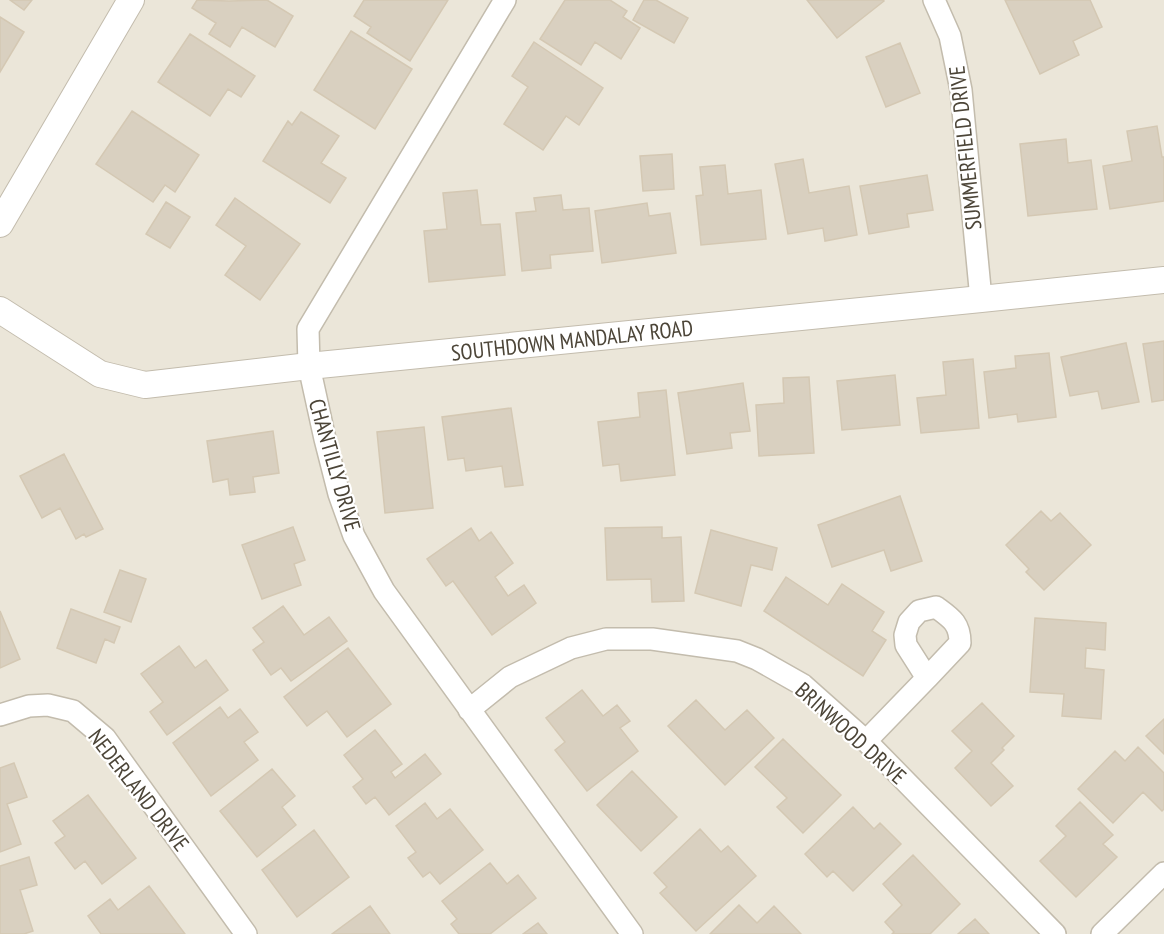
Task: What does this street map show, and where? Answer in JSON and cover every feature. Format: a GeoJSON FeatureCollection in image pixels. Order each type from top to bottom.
{"type":"FeatureCollection","features":[{"type":"Feature","properties":{"kind":"street"},"geometry":{"type":"LineString","coordinates":[[0,224],[131,0]]}},
{"type":"Feature","properties":{"kind":"street","name":"CHANTILLY DRIVE"},"geometry":{"type":"LineString","coordinates":[[505,0],[308,329],[309,366],[324,439],[339,494],[354,536],[384,591],[632,934]]}},
{"type":"Feature","properties":{"kind":"street","name":"SUMMERFIELD DRIVE"},"geometry":{"type":"LineString","coordinates":[[934,0],[950,36],[961,90],[981,300]]}},
{"type":"Feature","properties":{"kind":"street","name":"SOUTHDOWN MANDALAY ROAD"},"geometry":{"type":"LineString","coordinates":[[0,310],[100,375],[145,386],[309,366],[1164,280]]}},
{"type":"Feature","properties":{"kind":"street","name":"BRINWOOD DRIVE"},"geometry":{"type":"LineString","coordinates":[[469,710],[510,677],[571,648],[606,639],[652,639],[737,651],[757,659],[803,685],[866,741],[1055,934]]}},
{"type":"Feature","properties":{"kind":"street"},"geometry":{"type":"LineString","coordinates":[[866,741],[927,678]]}},
{"type":"Feature","properties":{"kind":"street","name":"NEDERLAND DRIVE"},"geometry":{"type":"LineString","coordinates":[[0,715],[29,706],[48,705],[73,711],[105,738],[246,934]]}},
{"type":"Feature","properties":{"kind":"street"},"geometry":{"type":"LineString","coordinates":[[1102,934],[1164,873]]}},
{"type":"Feature","properties":{"kind":"shaded area"},"geometry":{"type":"Polygon","coordinates":[[[0,0],[1164,0],[1164,934],[0,934],[0,0]]]}},
{"type":"Feature","properties":{"kind":"building"},"geometry":{"type":"Polygon","coordinates":[[[10,0],[32,0],[24,10],[10,0]]]}},
{"type":"Feature","properties":{"kind":"building"},"geometry":{"type":"Polygon","coordinates":[[[197,0],[267,0],[293,16],[275,47],[242,27],[230,47],[209,34],[216,23],[192,8],[197,0]]]}},
{"type":"Feature","properties":{"kind":"building"},"geometry":{"type":"Polygon","coordinates":[[[364,0],[448,0],[410,61],[367,33],[371,27],[354,16],[364,0]]]}},
{"type":"Feature","properties":{"kind":"building"},"geometry":{"type":"Polygon","coordinates":[[[565,0],[610,0],[627,11],[623,17],[640,28],[621,59],[595,42],[581,65],[540,39],[565,0]]]}},
{"type":"Feature","properties":{"kind":"building"},"geometry":{"type":"Polygon","coordinates":[[[644,0],[656,0],[688,18],[674,43],[633,20],[644,0]]]}},
{"type":"Feature","properties":{"kind":"building"},"geometry":{"type":"Polygon","coordinates":[[[807,0],[883,0],[884,1],[837,38],[807,0]]]}},
{"type":"Feature","properties":{"kind":"building"},"geometry":{"type":"Polygon","coordinates":[[[1005,0],[1090,0],[1102,27],[1073,41],[1079,55],[1040,74],[1005,0]]]}},
{"type":"Feature","properties":{"kind":"building"},"geometry":{"type":"Polygon","coordinates":[[[0,17],[24,32],[0,72],[0,17]]]}},
{"type":"Feature","properties":{"kind":"building"},"geometry":{"type":"Polygon","coordinates":[[[351,31],[412,69],[375,129],[314,90],[351,31]]]}},
{"type":"Feature","properties":{"kind":"building"},"geometry":{"type":"Polygon","coordinates":[[[190,34],[255,76],[241,97],[228,89],[210,116],[158,82],[190,34]]]}},
{"type":"Feature","properties":{"kind":"building"},"geometry":{"type":"Polygon","coordinates":[[[534,42],[603,88],[579,125],[566,116],[543,150],[504,124],[528,87],[512,76],[534,42]]]}},
{"type":"Feature","properties":{"kind":"building"},"geometry":{"type":"Polygon","coordinates":[[[900,43],[920,93],[886,107],[866,57],[900,43]]]}},
{"type":"Feature","properties":{"kind":"building"},"geometry":{"type":"Polygon","coordinates":[[[132,111],[199,155],[175,192],[165,185],[153,202],[96,164],[132,111]]]}},
{"type":"Feature","properties":{"kind":"building"},"geometry":{"type":"Polygon","coordinates":[[[301,112],[339,136],[321,163],[346,178],[330,203],[263,161],[288,121],[292,125],[301,112]]]}},
{"type":"Feature","properties":{"kind":"building"},"geometry":{"type":"Polygon","coordinates":[[[1157,126],[1162,157],[1164,157],[1164,201],[1110,209],[1103,166],[1132,161],[1127,131],[1157,126]]]}},
{"type":"Feature","properties":{"kind":"building"},"geometry":{"type":"Polygon","coordinates":[[[1066,139],[1068,163],[1091,160],[1097,209],[1028,216],[1020,144],[1066,139]]]}},
{"type":"Feature","properties":{"kind":"building"},"geometry":{"type":"Polygon","coordinates":[[[672,154],[674,189],[643,191],[640,156],[672,154]]]}},
{"type":"Feature","properties":{"kind":"building"},"geometry":{"type":"Polygon","coordinates":[[[803,159],[809,193],[849,186],[857,235],[825,241],[823,228],[788,234],[775,164],[803,159]]]}},
{"type":"Feature","properties":{"kind":"building"},"geometry":{"type":"Polygon","coordinates":[[[725,165],[728,194],[761,190],[766,239],[701,245],[696,196],[703,195],[700,167],[725,165]]]}},
{"type":"Feature","properties":{"kind":"building"},"geometry":{"type":"Polygon","coordinates":[[[927,175],[933,210],[907,214],[909,227],[869,234],[860,186],[927,175]]]}},
{"type":"Feature","properties":{"kind":"building"},"geometry":{"type":"Polygon","coordinates":[[[477,190],[481,225],[500,224],[505,275],[429,282],[424,231],[447,229],[443,193],[477,190]]]}},
{"type":"Feature","properties":{"kind":"building"},"geometry":{"type":"Polygon","coordinates":[[[561,195],[563,210],[589,208],[593,251],[550,255],[551,268],[522,271],[516,213],[536,211],[534,198],[561,195]]]}},
{"type":"Feature","properties":{"kind":"building"},"geometry":{"type":"Polygon","coordinates":[[[235,198],[300,244],[260,300],[225,275],[246,246],[216,225],[235,198]]]}},
{"type":"Feature","properties":{"kind":"building"},"geometry":{"type":"Polygon","coordinates":[[[166,202],[190,217],[170,248],[146,234],[166,202]]]}},
{"type":"Feature","properties":{"kind":"building"},"geometry":{"type":"Polygon","coordinates":[[[647,203],[649,216],[670,213],[676,253],[602,263],[595,211],[647,203]]]}},
{"type":"Feature","properties":{"kind":"building"},"geometry":{"type":"Polygon","coordinates":[[[1164,341],[1164,400],[1152,402],[1143,344],[1164,341]]]}},
{"type":"Feature","properties":{"kind":"building"},"geometry":{"type":"Polygon","coordinates":[[[1126,343],[1139,402],[1102,409],[1098,391],[1070,396],[1061,357],[1126,343]]]}},
{"type":"Feature","properties":{"kind":"building"},"geometry":{"type":"Polygon","coordinates":[[[1049,353],[1056,417],[1018,422],[1017,414],[989,418],[984,372],[1016,368],[1015,356],[1049,353]]]}},
{"type":"Feature","properties":{"kind":"building"},"geometry":{"type":"Polygon","coordinates":[[[973,359],[979,428],[921,433],[917,398],[946,395],[943,362],[973,359]]]}},
{"type":"Feature","properties":{"kind":"building"},"geometry":{"type":"Polygon","coordinates":[[[895,375],[900,425],[842,430],[837,381],[895,375]]]}},
{"type":"Feature","properties":{"kind":"building"},"geometry":{"type":"Polygon","coordinates":[[[809,377],[814,453],[759,456],[756,405],[784,403],[783,378],[809,377]]]}},
{"type":"Feature","properties":{"kind":"building"},"geometry":{"type":"Polygon","coordinates":[[[743,383],[750,431],[730,433],[732,448],[687,454],[678,393],[743,383]]]}},
{"type":"Feature","properties":{"kind":"building"},"geometry":{"type":"Polygon","coordinates":[[[666,390],[675,475],[621,481],[619,464],[603,466],[598,422],[640,417],[638,393],[666,390]]]}},
{"type":"Feature","properties":{"kind":"building"},"geometry":{"type":"Polygon","coordinates":[[[511,408],[523,485],[505,487],[502,466],[466,471],[464,458],[448,460],[442,417],[511,408]]]}},
{"type":"Feature","properties":{"kind":"building"},"geometry":{"type":"Polygon","coordinates":[[[424,427],[433,508],[385,513],[377,432],[424,427]]]}},
{"type":"Feature","properties":{"kind":"building"},"geometry":{"type":"Polygon","coordinates":[[[273,431],[279,473],[253,477],[255,492],[230,495],[228,479],[213,482],[207,441],[273,431]]]}},
{"type":"Feature","properties":{"kind":"building"},"geometry":{"type":"Polygon","coordinates":[[[64,454],[103,529],[86,537],[84,534],[76,539],[60,508],[42,518],[20,476],[64,454]]]}},
{"type":"Feature","properties":{"kind":"building"},"geometry":{"type":"Polygon","coordinates":[[[900,496],[922,561],[891,571],[884,550],[832,567],[818,525],[900,496]]]}},
{"type":"Feature","properties":{"kind":"building"},"geometry":{"type":"Polygon","coordinates":[[[1041,511],[1051,521],[1060,513],[1091,545],[1044,590],[1026,572],[1029,569],[1006,545],[1041,511]]]}},
{"type":"Feature","properties":{"kind":"building"},"geometry":{"type":"Polygon","coordinates":[[[293,527],[305,560],[294,564],[301,585],[262,599],[242,545],[293,527]]]}},
{"type":"Feature","properties":{"kind":"building"},"geometry":{"type":"Polygon","coordinates":[[[662,527],[662,538],[681,537],[684,601],[652,602],[651,579],[607,580],[605,528],[662,527]]]}},
{"type":"Feature","properties":{"kind":"building"},"geometry":{"type":"Polygon","coordinates":[[[471,528],[479,541],[491,532],[513,563],[495,577],[508,596],[524,585],[536,603],[492,635],[453,581],[446,586],[427,559],[471,528]]]}},
{"type":"Feature","properties":{"kind":"building"},"geometry":{"type":"Polygon","coordinates":[[[711,530],[777,548],[772,570],[751,565],[741,606],[695,593],[711,530]]]}},
{"type":"Feature","properties":{"kind":"building"},"geometry":{"type":"Polygon","coordinates":[[[120,570],[146,579],[131,622],[104,612],[120,570]]]}},
{"type":"Feature","properties":{"kind":"building"},"geometry":{"type":"Polygon","coordinates":[[[786,577],[828,605],[842,584],[884,612],[872,631],[886,640],[863,676],[764,611],[786,577]]]}},
{"type":"Feature","properties":{"kind":"building"},"geometry":{"type":"Polygon","coordinates":[[[283,606],[304,635],[329,617],[347,641],[291,681],[281,668],[271,675],[253,650],[264,642],[253,628],[283,606]]]}},
{"type":"Feature","properties":{"kind":"building"},"geometry":{"type":"Polygon","coordinates":[[[71,609],[120,627],[114,643],[105,639],[96,663],[57,648],[71,609]]]}},
{"type":"Feature","properties":{"kind":"building"},"geometry":{"type":"Polygon","coordinates":[[[0,611],[20,659],[0,668],[0,611]]]}},
{"type":"Feature","properties":{"kind":"building"},"geometry":{"type":"Polygon","coordinates":[[[1035,618],[1106,623],[1105,650],[1086,648],[1085,668],[1104,670],[1101,719],[1062,716],[1064,694],[1030,692],[1035,618]]]}},
{"type":"Feature","properties":{"kind":"building"},"geometry":{"type":"Polygon","coordinates":[[[179,646],[195,668],[206,660],[228,690],[167,735],[150,712],[163,702],[141,674],[179,646]]]}},
{"type":"Feature","properties":{"kind":"building"},"geometry":{"type":"Polygon","coordinates":[[[348,648],[391,704],[347,737],[327,711],[307,726],[284,697],[348,648]]]}},
{"type":"Feature","properties":{"kind":"building"},"geometry":{"type":"Polygon","coordinates":[[[582,690],[603,716],[617,705],[630,721],[620,728],[638,751],[587,791],[555,750],[565,742],[546,718],[582,690]]]}},
{"type":"Feature","properties":{"kind":"building"},"geometry":{"type":"Polygon","coordinates":[[[696,700],[725,730],[747,710],[774,738],[725,785],[668,726],[696,700]]]}},
{"type":"Feature","properties":{"kind":"building"},"geometry":{"type":"Polygon","coordinates":[[[982,703],[1014,736],[991,763],[1013,786],[991,806],[955,768],[972,751],[952,731],[982,703]]]}},
{"type":"Feature","properties":{"kind":"building"},"geometry":{"type":"Polygon","coordinates":[[[220,707],[228,718],[240,709],[258,732],[244,742],[258,760],[211,796],[173,743],[220,707]]]}},
{"type":"Feature","properties":{"kind":"building"},"geometry":{"type":"Polygon","coordinates":[[[1164,719],[1164,754],[1146,736],[1164,719]]]}},
{"type":"Feature","properties":{"kind":"building"},"geometry":{"type":"Polygon","coordinates":[[[375,730],[402,764],[391,772],[395,778],[425,754],[441,774],[389,815],[375,797],[366,804],[353,787],[363,779],[344,755],[375,730]]]}},
{"type":"Feature","properties":{"kind":"building"},"geometry":{"type":"Polygon","coordinates":[[[783,739],[841,795],[803,833],[777,807],[787,798],[755,767],[783,739]]]}},
{"type":"Feature","properties":{"kind":"building"},"geometry":{"type":"Polygon","coordinates":[[[1138,747],[1164,773],[1164,809],[1162,811],[1143,792],[1113,823],[1078,789],[1115,751],[1125,761],[1138,747]]]}},
{"type":"Feature","properties":{"kind":"building"},"geometry":{"type":"Polygon","coordinates":[[[14,763],[27,797],[7,804],[21,844],[0,852],[0,768],[14,763]]]}},
{"type":"Feature","properties":{"kind":"building"},"geometry":{"type":"Polygon","coordinates":[[[272,769],[295,796],[282,807],[296,825],[257,857],[220,811],[272,769]]]}},
{"type":"Feature","properties":{"kind":"building"},"geometry":{"type":"Polygon","coordinates":[[[632,771],[677,817],[641,851],[597,805],[632,771]]]}},
{"type":"Feature","properties":{"kind":"building"},"geometry":{"type":"Polygon","coordinates":[[[88,795],[136,858],[102,884],[85,861],[75,869],[55,843],[65,836],[53,821],[88,795]]]}},
{"type":"Feature","properties":{"kind":"building"},"geometry":{"type":"Polygon","coordinates":[[[1080,802],[1113,835],[1103,844],[1117,857],[1076,897],[1040,861],[1066,836],[1056,826],[1080,802]]]}},
{"type":"Feature","properties":{"kind":"building"},"geometry":{"type":"Polygon","coordinates":[[[425,803],[437,819],[450,809],[483,850],[440,884],[430,872],[423,877],[408,858],[416,852],[396,826],[425,803]]]}},
{"type":"Feature","properties":{"kind":"building"},"geometry":{"type":"Polygon","coordinates":[[[853,807],[874,829],[880,823],[901,844],[853,891],[833,871],[827,877],[805,854],[853,807]]]}},
{"type":"Feature","properties":{"kind":"building"},"geometry":{"type":"Polygon","coordinates":[[[700,829],[721,852],[728,846],[756,876],[696,931],[660,893],[667,887],[654,873],[700,829]]]}},
{"type":"Feature","properties":{"kind":"building"},"geometry":{"type":"Polygon","coordinates":[[[314,830],[349,877],[297,917],[262,870],[314,830]]]}},
{"type":"Feature","properties":{"kind":"building"},"geometry":{"type":"Polygon","coordinates":[[[913,855],[960,904],[930,934],[892,934],[894,932],[885,922],[902,905],[883,884],[913,855]]]}},
{"type":"Feature","properties":{"kind":"building"},"geometry":{"type":"Polygon","coordinates":[[[29,857],[37,885],[20,890],[33,931],[24,934],[0,934],[0,866],[29,857]]]}},
{"type":"Feature","properties":{"kind":"building"},"geometry":{"type":"Polygon","coordinates":[[[490,863],[507,884],[518,875],[536,898],[490,934],[459,934],[451,924],[457,919],[442,901],[490,863]]]}},
{"type":"Feature","properties":{"kind":"building"},"geometry":{"type":"Polygon","coordinates":[[[149,886],[185,934],[101,934],[88,916],[110,899],[118,910],[149,886]]]}},
{"type":"Feature","properties":{"kind":"building"},"geometry":{"type":"Polygon","coordinates":[[[739,905],[757,923],[774,906],[801,934],[710,934],[739,905]]]}},
{"type":"Feature","properties":{"kind":"building"},"geometry":{"type":"Polygon","coordinates":[[[370,906],[390,934],[332,934],[370,906]]]}},
{"type":"Feature","properties":{"kind":"building"},"geometry":{"type":"Polygon","coordinates":[[[975,919],[989,934],[958,934],[975,919]]]}},
{"type":"Feature","properties":{"kind":"building"},"geometry":{"type":"Polygon","coordinates":[[[538,923],[547,934],[523,934],[538,923]]]}}]}
